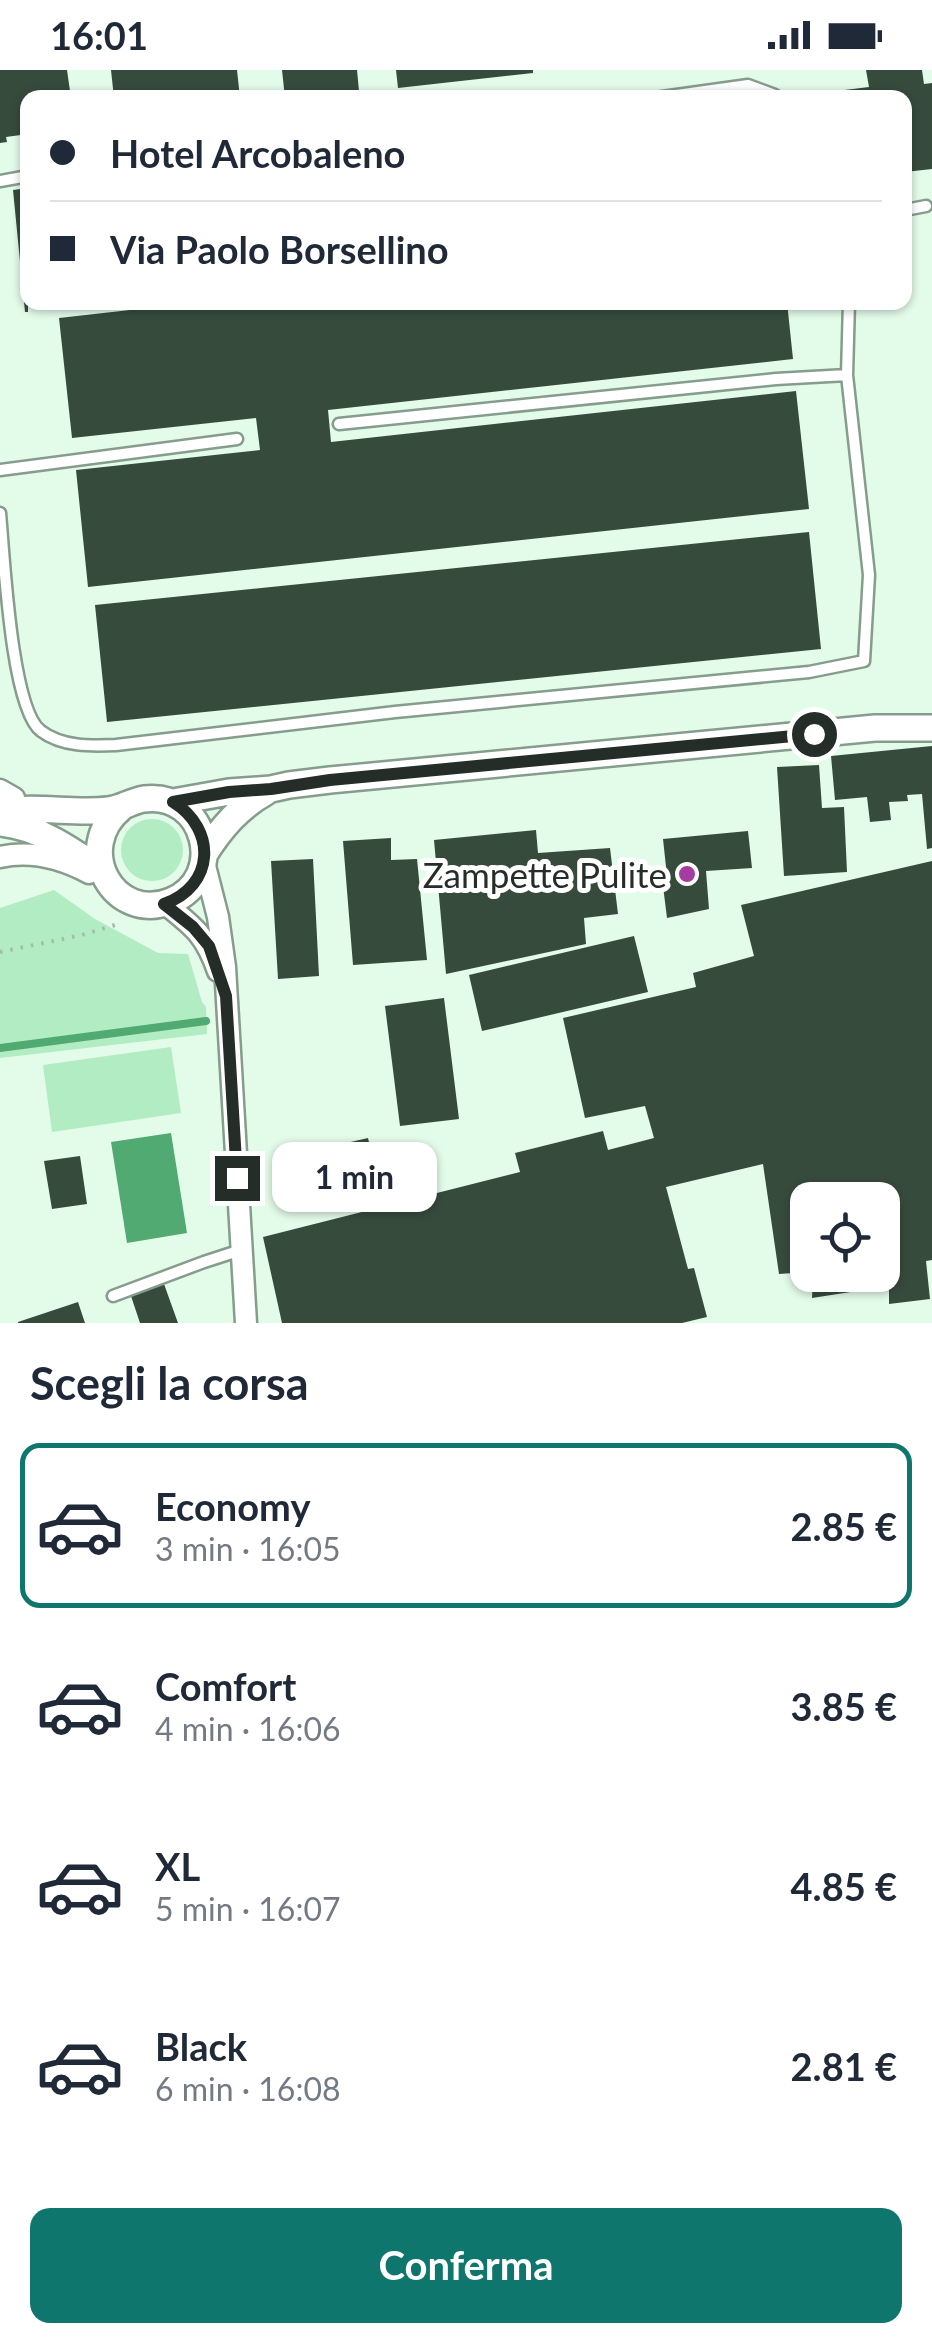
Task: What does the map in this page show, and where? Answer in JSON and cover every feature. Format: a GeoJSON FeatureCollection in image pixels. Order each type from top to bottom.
{"type":"FeatureCollection","features":[{"type":"Feature","properties":{"kind":"street"},"geometry":{"type":"LineString","coordinates":[[3,800],[31,808],[103,811],[146,798],[173,802],[330,780],[932,724]]}},
{"type":"Feature","properties":{"kind":"street"},"geometry":{"type":"LineString","coordinates":[[0,823],[41,834],[72,850],[131,900],[164,904],[192,886],[224,825],[241,808],[271,789]]}},
{"type":"Feature","properties":{"kind":"street"},"geometry":{"type":"LineString","coordinates":[[173,802],[199,826],[220,927],[246,1323]]}},
{"type":"Feature","properties":{"kind":"street"},"geometry":{"type":"LineString","coordinates":[[106,878],[98,854],[100,836],[121,808]]}},
{"type":"Feature","properties":{"kind":"street"},"geometry":{"type":"LineString","coordinates":[[0,857],[50,857],[106,878]]}},
{"type":"Feature","properties":{"kind":"street"},"geometry":{"type":"LineString","coordinates":[[164,904],[209,946],[226,996]]}},
{"type":"Feature","properties":{"kind":"lane"},"geometry":{"type":"LineString","coordinates":[[712,90],[748,85],[763,90]]}},
{"type":"Feature","properties":{"kind":"lane"},"geometry":{"type":"LineString","coordinates":[[912,209],[926,206]]}},
{"type":"Feature","properties":{"kind":"lane"},"geometry":{"type":"LineString","coordinates":[[0,512],[18,677],[26,710],[39,730],[73,744],[116,745],[395,712],[809,672],[864,660],[869,575],[847,375],[849,310]]}},
{"type":"Feature","properties":{"kind":"lane"},"geometry":{"type":"LineString","coordinates":[[339,424],[847,375]]}},
{"type":"Feature","properties":{"kind":"lane"},"geometry":{"type":"LineString","coordinates":[[0,470],[236,439]]}},
{"type":"Feature","properties":{"kind":"lane"},"geometry":{"type":"LineString","coordinates":[[113,1296],[242,1250]]}},
{"type":"Feature","properties":{"kind":"path"},"geometry":{"type":"LineString","coordinates":[[0,952],[123,922]]}},
{"type":"Feature","properties":{"kind":"shaded area"},"geometry":{"type":"Polygon","coordinates":[[[152,819],[174,828],[183,850],[174,872],[152,881],[130,872],[121,850],[130,828],[152,819]]]}},
{"type":"Feature","properties":{"kind":"shaded area"},"geometry":{"type":"Polygon","coordinates":[[[54,890],[95,919],[158,953],[188,954],[206,1007],[207,1034],[0,1058],[0,908],[54,890]]]}},
{"type":"Feature","properties":{"kind":"shaded area"},"geometry":{"type":"Polygon","coordinates":[[[171,1047],[181,1113],[52,1132],[43,1065],[171,1047]]]}},
{"type":"Feature","properties":{"kind":"shaded area"},"geometry":{"type":"Polygon","coordinates":[[[171,1133],[187,1233],[127,1243],[111,1142],[171,1133]]]}},
{"type":"Feature","properties":{"kind":"building"},"geometry":{"type":"Polygon","coordinates":[[[0,70],[67,70],[70,90],[20,90],[20,135],[6,137],[7,142],[0,143],[0,70]]]}},
{"type":"Feature","properties":{"kind":"building"},"geometry":{"type":"Polygon","coordinates":[[[111,70],[237,70],[239,90],[113,90],[111,70]]]}},
{"type":"Feature","properties":{"kind":"building"},"geometry":{"type":"Polygon","coordinates":[[[282,70],[357,70],[359,90],[284,90],[282,70]]]}},
{"type":"Feature","properties":{"kind":"building"},"geometry":{"type":"Polygon","coordinates":[[[396,70],[533,70],[533,73],[398,88],[396,70]]]}},
{"type":"Feature","properties":{"kind":"building"},"geometry":{"type":"Polygon","coordinates":[[[866,70],[922,70],[924,84],[932,83],[932,169],[912,171],[912,90],[845,90],[869,87],[866,70]]]}},
{"type":"Feature","properties":{"kind":"building"},"geometry":{"type":"Polygon","coordinates":[[[20,189],[20,261],[13,190],[20,189]]]}},
{"type":"Feature","properties":{"kind":"building"},"geometry":{"type":"Polygon","coordinates":[[[130,310],[788,310],[793,359],[328,410],[331,442],[796,391],[809,509],[88,587],[76,470],[260,450],[256,418],[72,438],[59,318],[130,310]]]}},
{"type":"Feature","properties":{"kind":"building"},"geometry":{"type":"Polygon","coordinates":[[[809,532],[821,649],[107,722],[95,605],[809,532]]]}},
{"type":"Feature","properties":{"kind":"building"},"geometry":{"type":"Polygon","coordinates":[[[932,746],[932,848],[927,849],[922,794],[907,795],[908,801],[889,802],[891,820],[870,822],[867,797],[835,800],[831,756],[932,746]]]}},
{"type":"Feature","properties":{"kind":"building"},"geometry":{"type":"Polygon","coordinates":[[[819,765],[822,808],[844,807],[847,872],[784,876],[777,767],[819,765]]]}},
{"type":"Feature","properties":{"kind":"building"},"geometry":{"type":"Polygon","coordinates":[[[536,830],[538,853],[610,848],[618,914],[584,918],[586,944],[446,974],[434,840],[536,830]]]}},
{"type":"Feature","properties":{"kind":"building","name":"Zampette Pulite"},"geometry":{"type":"Polygon","coordinates":[[[748,831],[752,868],[706,871],[709,909],[667,918],[663,839],[748,831]]]}},
{"type":"Feature","properties":{"kind":"building"},"geometry":{"type":"Polygon","coordinates":[[[391,838],[391,860],[417,859],[427,960],[353,965],[343,841],[391,838]]]}},
{"type":"Feature","properties":{"kind":"building"},"geometry":{"type":"Polygon","coordinates":[[[313,859],[319,976],[278,979],[271,861],[313,859]]]}},
{"type":"Feature","properties":{"kind":"building"},"geometry":{"type":"Polygon","coordinates":[[[932,861],[932,1260],[926,1261],[930,1299],[889,1304],[889,1292],[900,1292],[900,1182],[790,1182],[790,1273],[779,1274],[763,1164],[666,1187],[688,1269],[694,1268],[707,1317],[682,1323],[282,1323],[263,1237],[520,1172],[515,1153],[603,1131],[608,1150],[654,1138],[645,1106],[585,1118],[563,1018],[696,987],[693,973],[754,956],[741,905],[932,861]]]}},
{"type":"Feature","properties":{"kind":"building"},"geometry":{"type":"Polygon","coordinates":[[[634,936],[648,992],[482,1031],[469,975],[634,936]]]}},
{"type":"Feature","properties":{"kind":"building"},"geometry":{"type":"Polygon","coordinates":[[[444,998],[459,1119],[400,1126],[385,1006],[444,998]]]}},
{"type":"Feature","properties":{"kind":"building"},"geometry":{"type":"Polygon","coordinates":[[[368,1138],[378,1181],[303,1197],[294,1155],[368,1138]]]}},
{"type":"Feature","properties":{"kind":"building"},"geometry":{"type":"Polygon","coordinates":[[[80,1156],[87,1204],[52,1209],[44,1161],[80,1156]]]}},
{"type":"Feature","properties":{"kind":"building"},"geometry":{"type":"Polygon","coordinates":[[[164,1284],[178,1323],[140,1323],[131,1296],[164,1284]]]}},
{"type":"Feature","properties":{"kind":"building"},"geometry":{"type":"Polygon","coordinates":[[[812,1292],[850,1292],[812,1298],[812,1292]]]}},
{"type":"Feature","properties":{"kind":"building"},"geometry":{"type":"Polygon","coordinates":[[[78,1302],[85,1323],[18,1323],[18,1322],[78,1302]]]}},
{"type":"Feature","properties":{"kind":"waterway"},"geometry":{"type":"LineString","coordinates":[[0,1048],[206,1021]]}},
{"type":"Feature","properties":{"kind":"place","name":"Zampette Pulite"},"geometry":{"type":"Point","coordinates":[687,874]}},
{"type":"Feature","properties":{"kind":"route"},"geometry":{"type":"LineString","coordinates":[[237,1178],[226,996],[209,946],[164,904],[192,886],[204,862],[199,826],[173,802],[330,780],[814,734]]}}]}
